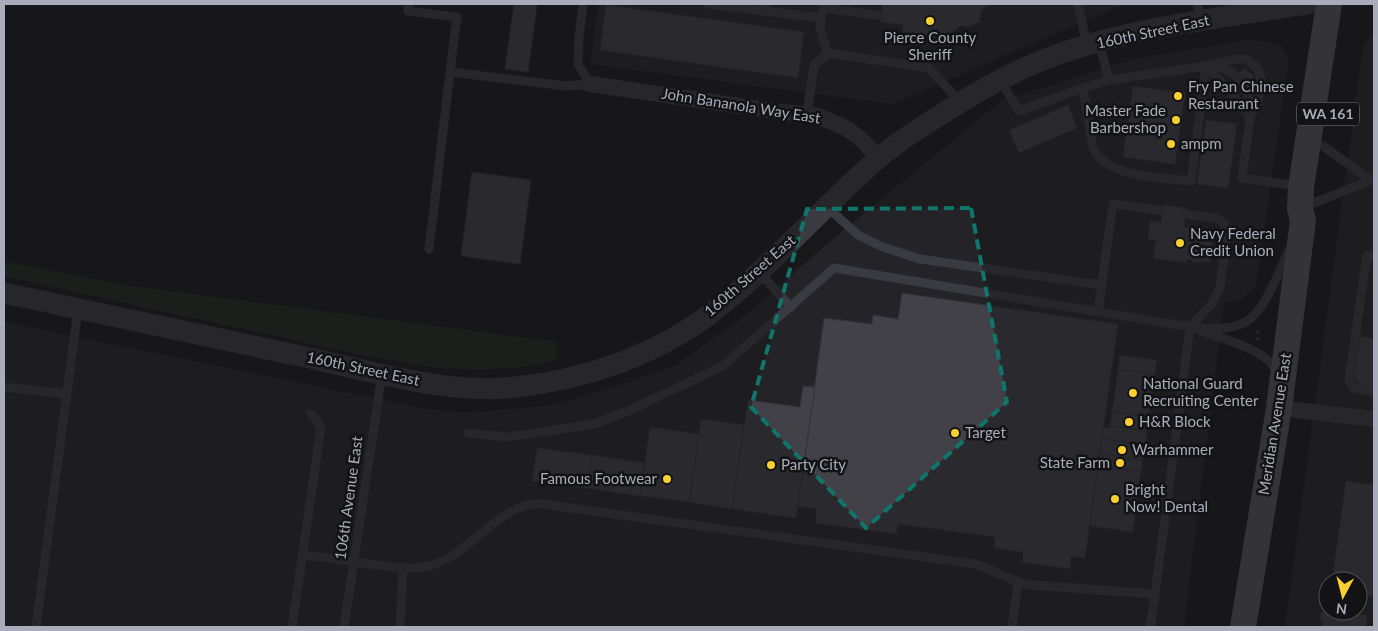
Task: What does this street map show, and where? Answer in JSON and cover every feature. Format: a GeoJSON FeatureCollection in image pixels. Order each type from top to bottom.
{"type":"FeatureCollection","features":[{"type":"Feature","properties":{"kind":"main road","name":"Meridian Avenue East"},"geometry":{"type":"LineString","coordinates":[[1243,627],[1280,396],[1306,203],[1329,4]]}},
{"type":"Feature","properties":{"kind":"main road","name":"Meridian Avenue East"},"geometry":{"type":"LineString","coordinates":[[1306,203],[1323,146],[1343,4]]}},
{"type":"Feature","properties":{"kind":"street","name":"160th Street East"},"geometry":{"type":"LineString","coordinates":[[4,293],[382,374],[446,385],[479,388],[514,387],[602,369],[642,354],[712,313],[759,272],[878,158],[903,140],[1000,80],[1048,58],[1199,12],[1307,4]]}},
{"type":"Feature","properties":{"kind":"street","name":"John Bananola Way East"},"geometry":{"type":"LineString","coordinates":[[590,84],[822,117],[846,128],[861,139],[878,158]]}},
{"type":"Feature","properties":{"kind":"street"},"geometry":{"type":"LineString","coordinates":[[1280,396],[1374,419]]}},
{"type":"Feature","properties":{"kind":"lane"},"geometry":{"type":"LineString","coordinates":[[409,4],[408,11],[457,17],[429,249]]}},
{"type":"Feature","properties":{"kind":"lane"},"geometry":{"type":"LineString","coordinates":[[450,72],[566,86],[590,84],[578,64],[583,4]]}},
{"type":"Feature","properties":{"kind":"lane"},"geometry":{"type":"LineString","coordinates":[[708,4],[764,7],[821,18]]}},
{"type":"Feature","properties":{"kind":"lane"},"geometry":{"type":"LineString","coordinates":[[1078,4],[1109,80]]}},
{"type":"Feature","properties":{"kind":"lane"},"geometry":{"type":"LineString","coordinates":[[828,53],[820,28],[823,6],[877,15]]}},
{"type":"Feature","properties":{"kind":"lane"},"geometry":{"type":"LineString","coordinates":[[806,114],[814,65],[828,53],[929,68],[961,103]]}},
{"type":"Feature","properties":{"kind":"lane"},"geometry":{"type":"LineString","coordinates":[[1000,80],[1019,111],[1109,80],[1242,59],[1250,61],[1259,71],[1261,81],[1259,100],[1250,118]]}},
{"type":"Feature","properties":{"kind":"lane"},"geometry":{"type":"LineString","coordinates":[[1206,66],[1231,92],[1250,118]]}},
{"type":"Feature","properties":{"kind":"lane"},"geometry":{"type":"LineString","coordinates":[[1206,66],[1223,66],[1233,73],[1247,91],[1250,118],[1242,178],[1306,203],[1372,180]]}},
{"type":"Feature","properties":{"kind":"lane"},"geometry":{"type":"LineString","coordinates":[[1083,88],[1093,148],[1097,155],[1111,166],[1124,172],[1191,181],[1206,66]]}},
{"type":"Feature","properties":{"kind":"lane"},"geometry":{"type":"LineString","coordinates":[[1323,146],[1372,180]]}},
{"type":"Feature","properties":{"kind":"lane"},"geometry":{"type":"LineString","coordinates":[[468,433],[506,437],[595,424],[628,411],[723,366],[834,268],[1190,327],[1220,329],[1242,324],[1251,319],[1264,302],[1306,203]]}},
{"type":"Feature","properties":{"kind":"lane"},"geometry":{"type":"LineString","coordinates":[[1098,311],[1113,204],[1163,210]]}},
{"type":"Feature","properties":{"kind":"lane"},"geometry":{"type":"LineString","coordinates":[[827,206],[858,235],[883,247],[920,259],[1102,285]]}},
{"type":"Feature","properties":{"kind":"lane"},"geometry":{"type":"LineString","coordinates":[[1150,627],[1190,327],[1211,305],[1220,288],[1227,231],[1224,223],[1216,218],[1185,214]]}},
{"type":"Feature","properties":{"kind":"lane"},"geometry":{"type":"LineString","coordinates":[[1374,256],[1366,255],[1349,380],[1354,388],[1374,392]]}},
{"type":"Feature","properties":{"kind":"lane"},"geometry":{"type":"LineString","coordinates":[[759,272],[791,307]]}},
{"type":"Feature","properties":{"kind":"lane"},"geometry":{"type":"LineString","coordinates":[[36,627],[78,309]]}},
{"type":"Feature","properties":{"kind":"lane"},"geometry":{"type":"LineString","coordinates":[[1190,327],[1250,349],[1271,363],[1277,371],[1280,396]]}},
{"type":"Feature","properties":{"kind":"lane","name":"106th Avenue East"},"geometry":{"type":"LineString","coordinates":[[344,627],[382,374]]}},
{"type":"Feature","properties":{"kind":"lane"},"geometry":{"type":"LineString","coordinates":[[4,387],[66,394]]}},
{"type":"Feature","properties":{"kind":"lane"},"geometry":{"type":"LineString","coordinates":[[292,627],[321,426],[311,414]]}},
{"type":"Feature","properties":{"kind":"lane"},"geometry":{"type":"LineString","coordinates":[[302,555],[380,566],[432,565],[450,557],[512,510],[528,504],[547,503],[564,507],[976,564],[1018,582],[1056,588],[1155,594]]}},
{"type":"Feature","properties":{"kind":"lane"},"geometry":{"type":"LineString","coordinates":[[400,627],[403,567]]}},
{"type":"Feature","properties":{"kind":"lane"},"geometry":{"type":"LineString","coordinates":[[1012,627],[1018,582]]}},
{"type":"Feature","properties":{"kind":"highlighted area"},"geometry":{"type":"Polygon","coordinates":[[[971,208],[1007,402],[866,528],[751,407],[807,209],[971,208]]]}},
{"type":"Feature","properties":{"kind":"shaded area"},"geometry":{"type":"Polygon","coordinates":[[[598,4],[1125,4],[893,104],[590,64],[598,4]]]}},
{"type":"Feature","properties":{"kind":"shaded area"},"geometry":{"type":"Polygon","coordinates":[[[1374,33],[1374,627],[1285,627],[1363,46],[1374,33]]]}},
{"type":"Feature","properties":{"kind":"shaded area"},"geometry":{"type":"Polygon","coordinates":[[[1249,40],[1270,42],[1282,47],[1289,58],[1256,287],[1239,301],[1224,302],[1184,627],[4,627],[4,322],[427,409],[465,413],[552,405],[623,384],[676,365],[743,317],[829,242],[1001,101],[1137,58],[1249,40]]]}},
{"type":"Feature","properties":{"kind":"shaded area"},"geometry":{"type":"Polygon","coordinates":[[[4,261],[117,284],[557,342],[556,361],[521,367],[484,370],[451,369],[361,355],[4,276],[4,261]]]}},
{"type":"Feature","properties":{"kind":"building"},"geometry":{"type":"Polygon","coordinates":[[[514,4],[537,4],[528,72],[505,69],[514,4]]]}},
{"type":"Feature","properties":{"kind":"building","name":"Pierce County Sheriff"},"geometry":{"type":"Polygon","coordinates":[[[882,4],[989,4],[981,11],[980,21],[970,27],[960,26],[946,38],[902,32],[903,25],[880,22],[882,4]]]}},
{"type":"Feature","properties":{"kind":"building"},"geometry":{"type":"Polygon","coordinates":[[[606,5],[804,32],[798,78],[600,50],[606,5]]]}},
{"type":"Feature","properties":{"kind":"building"},"geometry":{"type":"Polygon","coordinates":[[[1245,68],[1254,77],[1248,82],[1239,73],[1245,68]]]}},
{"type":"Feature","properties":{"kind":"building"},"geometry":{"type":"Polygon","coordinates":[[[1133,86],[1185,93],[1175,164],[1123,157],[1133,86]]]}},
{"type":"Feature","properties":{"kind":"building"},"geometry":{"type":"Polygon","coordinates":[[[1068,105],[1077,128],[1019,153],[1009,130],[1068,105]]]}},
{"type":"Feature","properties":{"kind":"building"},"geometry":{"type":"Polygon","coordinates":[[[1206,120],[1237,124],[1228,188],[1197,184],[1206,120]]]}},
{"type":"Feature","properties":{"kind":"building"},"geometry":{"type":"Polygon","coordinates":[[[472,172],[531,180],[520,264],[461,256],[472,172]]]}},
{"type":"Feature","properties":{"kind":"building"},"geometry":{"type":"Polygon","coordinates":[[[1164,205],[1186,208],[1184,227],[1214,230],[1210,262],[1199,261],[1199,263],[1186,259],[1186,263],[1153,258],[1156,240],[1148,239],[1150,221],[1161,223],[1164,205]]]}},
{"type":"Feature","properties":{"kind":"building","name":"Target"},"geometry":{"type":"Polygon","coordinates":[[[902,293],[1118,324],[1085,558],[1071,556],[1070,569],[1022,562],[1023,552],[994,548],[995,537],[898,524],[896,534],[815,523],[817,509],[798,506],[824,318],[872,324],[873,315],[898,319],[902,293]]]}},
{"type":"Feature","properties":{"kind":"building"},"geometry":{"type":"Polygon","coordinates":[[[1360,336],[1374,339],[1374,391],[1359,385],[1354,377],[1360,336]]]}},
{"type":"Feature","properties":{"kind":"building"},"geometry":{"type":"Polygon","coordinates":[[[1120,355],[1157,360],[1155,374],[1118,369],[1120,355]]]}},
{"type":"Feature","properties":{"kind":"building","name":"National Guard Recruiting Center"},"geometry":{"type":"Polygon","coordinates":[[[1118,369],[1155,374],[1149,417],[1112,412],[1118,369]]]}},
{"type":"Feature","properties":{"kind":"building","name":"Party City"},"geometry":{"type":"Polygon","coordinates":[[[803,386],[815,387],[796,518],[732,509],[748,400],[800,407],[803,386]]]}},
{"type":"Feature","properties":{"kind":"building","name":"H&R Block"},"geometry":{"type":"Polygon","coordinates":[[[1112,412],[1149,417],[1147,431],[1110,426],[1112,412]]]}},
{"type":"Feature","properties":{"kind":"building"},"geometry":{"type":"Polygon","coordinates":[[[701,419],[744,425],[732,509],[689,502],[701,419]]]}},
{"type":"Feature","properties":{"kind":"building"},"geometry":{"type":"Polygon","coordinates":[[[1110,426],[1147,431],[1145,445],[1102,439],[1103,427],[1110,428],[1110,426]]]}},
{"type":"Feature","properties":{"kind":"building","name":"Famous Footwear"},"geometry":{"type":"Polygon","coordinates":[[[650,427],[699,434],[689,502],[640,496],[650,427]]]}},
{"type":"Feature","properties":{"kind":"building","name":"Warhammer"},"geometry":{"type":"Polygon","coordinates":[[[1102,439],[1145,445],[1143,460],[1100,454],[1102,439]]]}},
{"type":"Feature","properties":{"kind":"building"},"geometry":{"type":"Polygon","coordinates":[[[537,448],[592,455],[587,488],[532,481],[537,448]]]}},
{"type":"Feature","properties":{"kind":"building","name":"State Farm"},"geometry":{"type":"Polygon","coordinates":[[[1100,454],[1143,460],[1141,472],[1098,466],[1100,454]]]}},
{"type":"Feature","properties":{"kind":"building"},"geometry":{"type":"Polygon","coordinates":[[[592,455],[644,463],[640,496],[587,488],[592,455]]]}},
{"type":"Feature","properties":{"kind":"building","name":"Bright Now! Dental"},"geometry":{"type":"Polygon","coordinates":[[[1098,466],[1141,472],[1133,532],[1090,526],[1098,466]]]}},
{"type":"Feature","properties":{"kind":"building"},"geometry":{"type":"Polygon","coordinates":[[[1346,481],[1374,485],[1374,596],[1368,595],[1368,571],[1333,571],[1346,481]]]}},
{"type":"Feature","properties":{"kind":"building"},"geometry":{"type":"Polygon","coordinates":[[[1322,621],[1366,621],[1366,627],[1322,627],[1322,621]]]}},
{"type":"Feature","properties":{"kind":"place","name":"Pierce County Sheriff"},"geometry":{"type":"Point","coordinates":[930,21]}},
{"type":"Feature","properties":{"kind":"place","name":"Fry Pan Chinese Restaurant"},"geometry":{"type":"Point","coordinates":[1178,96]}},
{"type":"Feature","properties":{"kind":"place","name":"Master Fade Barbershop"},"geometry":{"type":"Point","coordinates":[1176,120]}},
{"type":"Feature","properties":{"kind":"place","name":"ampm"},"geometry":{"type":"Point","coordinates":[1171,144]}},
{"type":"Feature","properties":{"kind":"place","name":"Navy Federal Credit Union"},"geometry":{"type":"Point","coordinates":[1180,243]}},
{"type":"Feature","properties":{"kind":"place","name":"National Guard Recruiting Center"},"geometry":{"type":"Point","coordinates":[1133,393]}},
{"type":"Feature","properties":{"kind":"place","name":"H&R Block"},"geometry":{"type":"Point","coordinates":[1129,422]}},
{"type":"Feature","properties":{"kind":"place","name":"Target"},"geometry":{"type":"Point","coordinates":[955,433]}},
{"type":"Feature","properties":{"kind":"place","name":"Warhammer"},"geometry":{"type":"Point","coordinates":[1122,450]}},
{"type":"Feature","properties":{"kind":"place","name":"State Farm"},"geometry":{"type":"Point","coordinates":[1120,463]}},
{"type":"Feature","properties":{"kind":"place","name":"Party City"},"geometry":{"type":"Point","coordinates":[771,465]}},
{"type":"Feature","properties":{"kind":"place","name":"Famous Footwear"},"geometry":{"type":"Point","coordinates":[667,479]}},
{"type":"Feature","properties":{"kind":"place","name":"Bright Now! Dental"},"geometry":{"type":"Point","coordinates":[1115,499]}}]}
